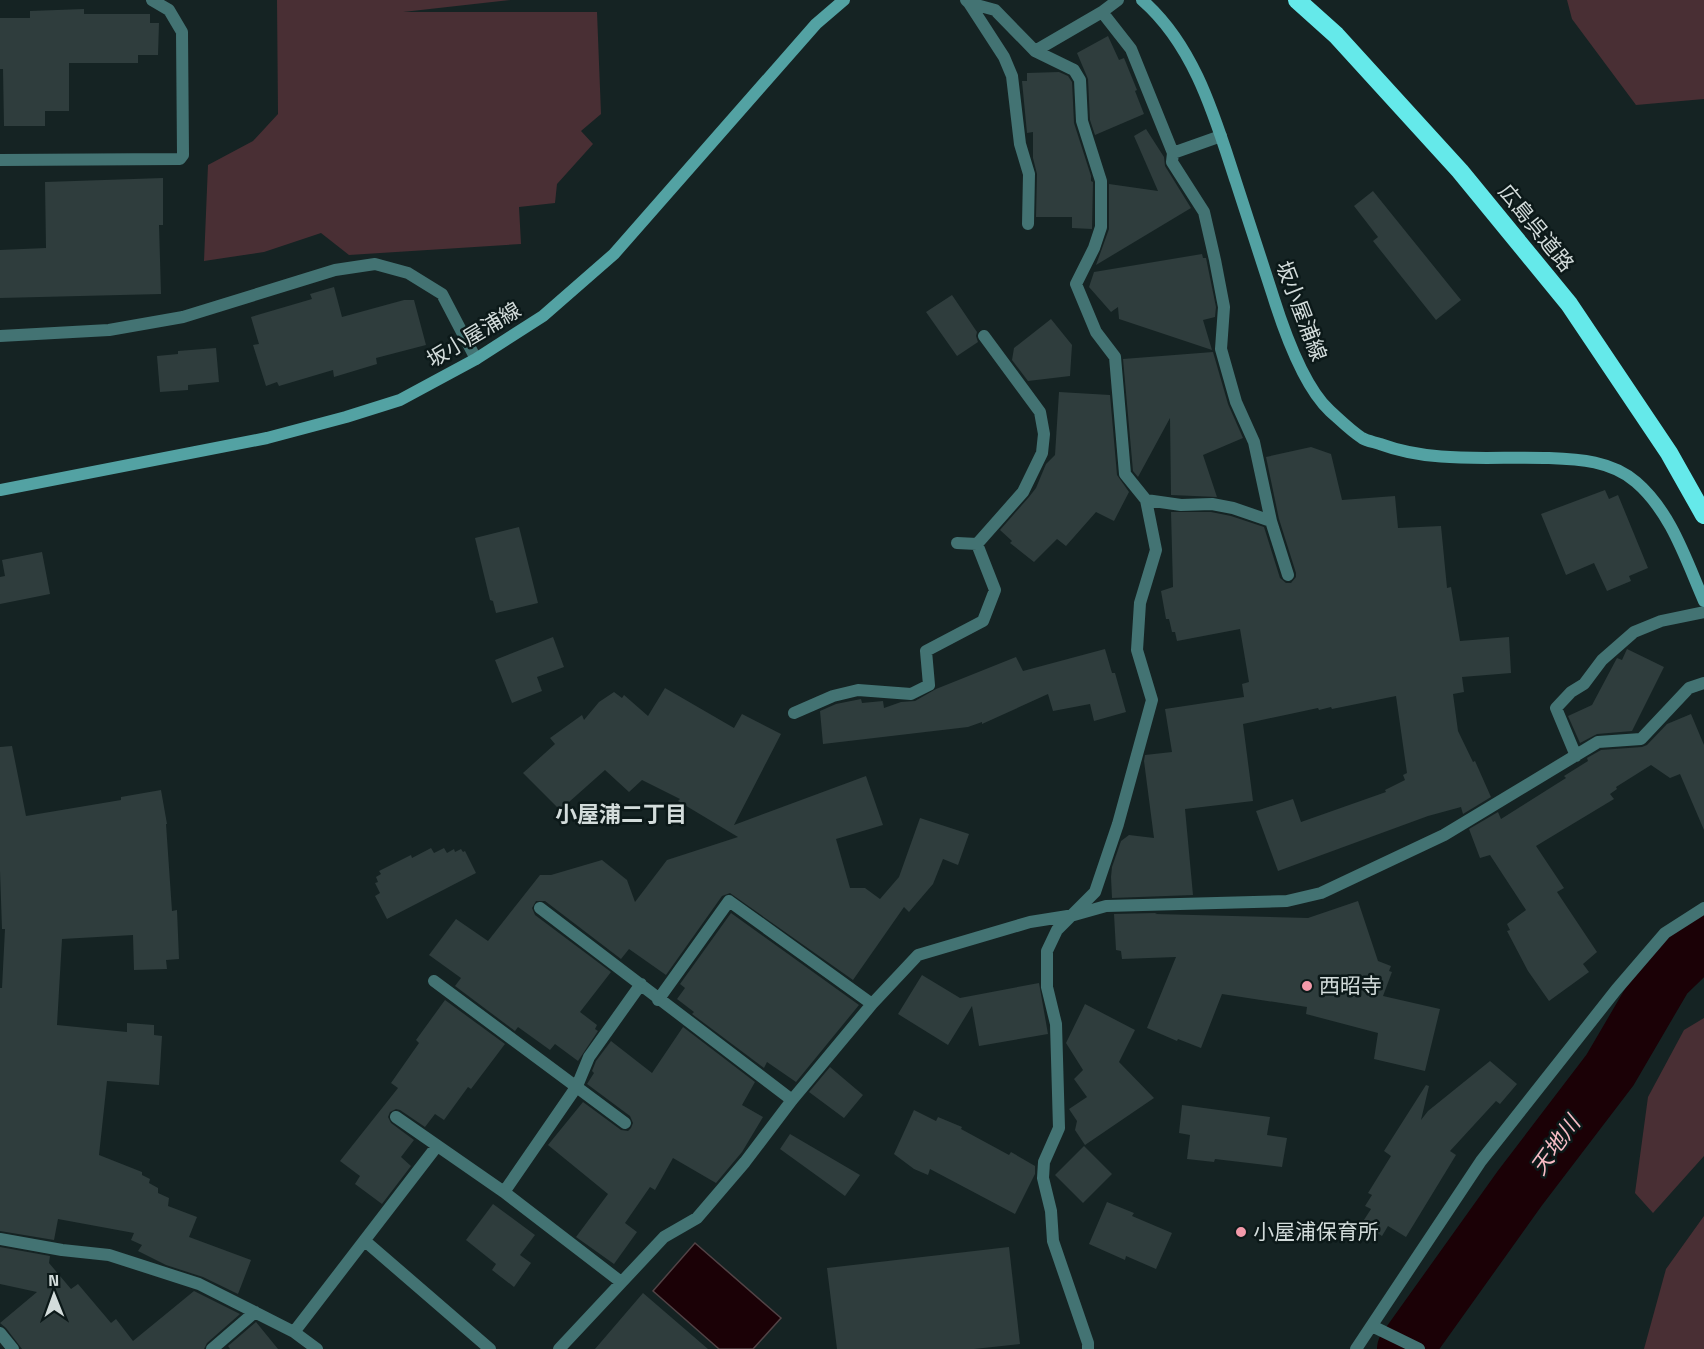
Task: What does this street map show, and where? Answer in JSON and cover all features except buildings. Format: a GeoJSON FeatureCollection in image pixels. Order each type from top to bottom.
{"type":"FeatureCollection","features":[{"type":"Feature","properties":{"kind":"highway","name":"広島呉道路"},"geometry":{"type":"LineString","coordinates":[[1297,0],[1336,35],[1460,171],[1569,304],[1669,453],[1704,515]]}},
{"type":"Feature","properties":{"kind":"main road","name":"坂小屋浦線"},"geometry":{"type":"LineString","coordinates":[[0,490],[267,438],[346,417],[400,400],[476,359],[543,316],[614,254],[816,24],[844,0]]}},
{"type":"Feature","properties":{"kind":"main road","name":"坂小屋浦線"},"geometry":{"type":"LineString","coordinates":[[1142,0],[1158,14],[1178,40],[1200,83],[1221,136],[1281,322],[1302,372],[1328,409],[1363,438],[1400,452],[1442,458],[1574,459],[1608,465],[1635,481],[1660,508],[1704,601]]}},
{"type":"Feature","properties":{"kind":"street"},"geometry":{"type":"LineString","coordinates":[[0,160],[180,159],[183,155],[182,32],[169,10],[152,0]]}},
{"type":"Feature","properties":{"kind":"street"},"geometry":{"type":"LineString","coordinates":[[1035,51],[1102,12],[1118,0]]}},
{"type":"Feature","properties":{"kind":"street"},"geometry":{"type":"LineString","coordinates":[[968,2],[995,10],[1035,51],[1074,70],[1080,80],[1082,121],[1101,181],[1101,227],[1094,248],[1076,284],[1096,332],[1115,357],[1125,474],[1146,500],[1156,550],[1140,603],[1137,650],[1152,700],[1118,824],[1095,892],[1058,930],[1047,951],[1047,987],[1056,1024],[1059,1128],[1044,1162],[1043,1178],[1051,1210],[1053,1241],[1088,1343],[1088,1349]]}},
{"type":"Feature","properties":{"kind":"street"},"geometry":{"type":"LineString","coordinates":[[968,2],[1004,57],[1012,76],[1020,144],[1029,174],[1028,225]]}},
{"type":"Feature","properties":{"kind":"street"},"geometry":{"type":"LineString","coordinates":[[1102,12],[1131,49],[1173,153],[1172,162],[1204,212],[1224,307],[1221,349],[1236,402],[1254,442],[1271,521],[1288,575]]}},
{"type":"Feature","properties":{"kind":"street"},"geometry":{"type":"LineString","coordinates":[[1173,153],[1221,136]]}},
{"type":"Feature","properties":{"kind":"street"},"geometry":{"type":"LineString","coordinates":[[0,336],[109,330],[183,317],[335,270],[375,264],[408,273],[442,294],[476,359]]}},
{"type":"Feature","properties":{"kind":"street"},"geometry":{"type":"LineString","coordinates":[[976,544],[1023,492],[1042,453],[1044,434],[1040,412],[984,336]]}},
{"type":"Feature","properties":{"kind":"street"},"geometry":{"type":"LineString","coordinates":[[1146,500],[1180,505],[1212,504],[1233,508],[1271,521]]}},
{"type":"Feature","properties":{"kind":"street"},"geometry":{"type":"LineString","coordinates":[[957,543],[976,544]]}},
{"type":"Feature","properties":{"kind":"street"},"geometry":{"type":"LineString","coordinates":[[794,712],[832,696],[858,690],[911,694],[929,684],[926,651],[983,621],[995,590],[976,544]]}},
{"type":"Feature","properties":{"kind":"street"},"geometry":{"type":"LineString","coordinates":[[1576,756],[1556,708],[1571,692],[1584,684],[1602,660],[1634,632],[1661,621],[1704,612]]}},
{"type":"Feature","properties":{"kind":"street"},"geometry":{"type":"LineString","coordinates":[[559,1349],[664,1237],[697,1218],[872,1004],[918,955],[1030,922],[1074,915],[1106,906],[1287,901],[1321,893],[1444,835],[1598,742],[1641,739],[1689,688],[1704,683]]}},
{"type":"Feature","properties":{"kind":"street"},"geometry":{"type":"LineString","coordinates":[[658,1000],[729,901],[872,1004]]}},
{"type":"Feature","properties":{"kind":"street"},"geometry":{"type":"LineString","coordinates":[[540,908],[792,1100]]}},
{"type":"Feature","properties":{"kind":"street"},"geometry":{"type":"LineString","coordinates":[[1356,1349],[1481,1161],[1609,999],[1665,933],[1704,908]]}},
{"type":"Feature","properties":{"kind":"street"},"geometry":{"type":"LineString","coordinates":[[434,981],[625,1123]]}},
{"type":"Feature","properties":{"kind":"street"},"geometry":{"type":"LineString","coordinates":[[504,1192],[577,1086],[589,1057],[640,984]]}},
{"type":"Feature","properties":{"kind":"street"},"geometry":{"type":"LineString","coordinates":[[396,1117],[504,1192],[621,1282]]}},
{"type":"Feature","properties":{"kind":"street"},"geometry":{"type":"LineString","coordinates":[[294,1332],[437,1146]]}},
{"type":"Feature","properties":{"kind":"street"},"geometry":{"type":"LineString","coordinates":[[0,1239],[62,1250],[109,1255],[199,1284],[294,1332],[317,1349]]}},
{"type":"Feature","properties":{"kind":"street"},"geometry":{"type":"LineString","coordinates":[[365,1240],[490,1349]]}},
{"type":"Feature","properties":{"kind":"street"},"geometry":{"type":"LineString","coordinates":[[212,1349],[255,1312]]}},
{"type":"Feature","properties":{"kind":"street"},"geometry":{"type":"LineString","coordinates":[[1372,1326],[1419,1349]]}},
{"type":"Feature","properties":{"kind":"street"},"geometry":{"type":"LineString","coordinates":[[0,1333],[13,1349]]}},
{"type":"Feature","properties":{"kind":"shaded area"},"geometry":{"type":"Polygon","coordinates":[[[277,0],[511,0],[403,12],[597,12],[601,114],[581,131],[593,144],[557,184],[555,203],[519,207],[521,244],[349,255],[321,233],[264,252],[204,261],[208,165],[253,141],[278,114],[277,0]]]}},
{"type":"Feature","properties":{"kind":"shaded area"},"geometry":{"type":"Polygon","coordinates":[[[1567,0],[1704,0],[1704,99],[1636,105],[1572,19],[1567,0]]]}},
{"type":"Feature","properties":{"kind":"shaded area"},"geometry":{"type":"Polygon","coordinates":[[[1704,1018],[1704,1156],[1653,1213],[1635,1193],[1648,1097],[1684,1030],[1704,1018]]]}},
{"type":"Feature","properties":{"kind":"shaded area"},"geometry":{"type":"Polygon","coordinates":[[[1704,1216],[1704,1349],[1644,1349],[1666,1269],[1704,1216]]]}},
{"type":"Feature","properties":{"kind":"shaded area"},"geometry":{"type":"Polygon","coordinates":[[[695,1243],[781,1318],[753,1349],[719,1349],[653,1291],[695,1243]]]}},
{"type":"Feature","properties":{"kind":"waterway","name":"天地川"},"geometry":{"type":"LineString","coordinates":[[1405,1349],[1520,1188],[1610,1070],[1665,976],[1693,949],[1704,943]]}},
{"type":"Feature","properties":{"kind":"place","name":"西昭寺"},"geometry":{"type":"Point","coordinates":[1307,986]}},
{"type":"Feature","properties":{"kind":"place","name":"小屋浦保育所"},"geometry":{"type":"Point","coordinates":[1241,1232]}},
{"type":"Feature","properties":{"kind":"district","name":"小屋浦二丁目"},"geometry":{"type":"Point","coordinates":[621,814]}}]}
